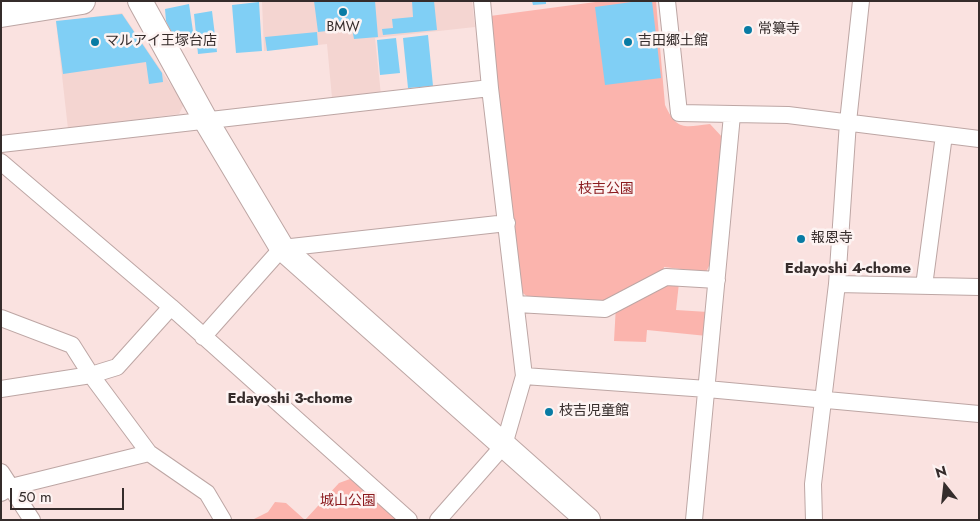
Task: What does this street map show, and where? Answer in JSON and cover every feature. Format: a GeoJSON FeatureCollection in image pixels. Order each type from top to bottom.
{"type":"FeatureCollection","features":[{"type":"Feature","properties":{"kind":"main road"},"geometry":{"type":"LineString","coordinates":[[1,14],[82,1]]}},
{"type":"Feature","properties":{"kind":"street"},"geometry":{"type":"LineString","coordinates":[[140,1],[205,119],[282,248],[588,520]]}},
{"type":"Feature","properties":{"kind":"street"},"geometry":{"type":"LineString","coordinates":[[438,520],[504,445],[524,376],[490,88],[482,1]]}},
{"type":"Feature","properties":{"kind":"street"},"geometry":{"type":"LineString","coordinates":[[667,1],[679,113],[788,115],[979,140]]}},
{"type":"Feature","properties":{"kind":"street"},"geometry":{"type":"LineString","coordinates":[[814,520],[813,484],[837,284],[848,122],[861,1]]}},
{"type":"Feature","properties":{"kind":"street"},"geometry":{"type":"LineString","coordinates":[[1,144],[205,119],[490,88]]}},
{"type":"Feature","properties":{"kind":"street"},"geometry":{"type":"LineString","coordinates":[[694,520],[732,115]]}},
{"type":"Feature","properties":{"kind":"street"},"geometry":{"type":"LineString","coordinates":[[924,286],[944,135]]}},
{"type":"Feature","properties":{"kind":"street"},"geometry":{"type":"LineString","coordinates":[[1,162],[171,307],[409,520]]}},
{"type":"Feature","properties":{"kind":"street"},"geometry":{"type":"LineString","coordinates":[[203,337],[282,248],[506,223]]}},
{"type":"Feature","properties":{"kind":"street"},"geometry":{"type":"LineString","coordinates":[[517,304],[605,310],[666,278],[717,280]]}},
{"type":"Feature","properties":{"kind":"street"},"geometry":{"type":"LineString","coordinates":[[837,284],[979,287]]}},
{"type":"Feature","properties":{"kind":"street"},"geometry":{"type":"LineString","coordinates":[[1,389],[90,375],[117,366],[171,307]]}},
{"type":"Feature","properties":{"kind":"street"},"geometry":{"type":"LineString","coordinates":[[1,318],[72,345],[90,375],[149,453],[207,493],[223,520]]}},
{"type":"Feature","properties":{"kind":"street"},"geometry":{"type":"LineString","coordinates":[[524,376],[707,388],[979,414]]}},
{"type":"Feature","properties":{"kind":"street"},"geometry":{"type":"LineString","coordinates":[[6,490],[149,453]]}},
{"type":"Feature","properties":{"kind":"street"},"geometry":{"type":"LineString","coordinates":[[1,472],[6,490],[32,520]]}},
{"type":"Feature","properties":{"kind":"shaded area"},"geometry":{"type":"Polygon","coordinates":[[[262,1],[472,1],[475,27],[375,38],[381,95],[332,98],[327,44],[264,51],[262,1]]]}},
{"type":"Feature","properties":{"kind":"shaded area"},"geometry":{"type":"Polygon","coordinates":[[[122,13],[184,104],[179,114],[68,129],[56,22],[122,13]]]}},
{"type":"Feature","properties":{"kind":"green space","name":"枝吉公園"},"geometry":{"type":"Polygon","coordinates":[[[603,1],[656,1],[665,105],[673,119],[678,123],[688,126],[710,124],[723,138],[712,260],[706,272],[664,267],[661,281],[679,283],[676,310],[708,312],[707,336],[647,330],[646,342],[614,341],[616,305],[528,297],[520,291],[490,16],[603,1]]]}},
{"type":"Feature","properties":{"kind":"green space","name":"城山公園"},"geometry":{"type":"Polygon","coordinates":[[[350,479],[402,520],[305,520],[339,483],[350,479]]]}},
{"type":"Feature","properties":{"kind":"green space","name":"城山公園"},"geometry":{"type":"Polygon","coordinates":[[[275,502],[286,503],[305,520],[252,520],[268,512],[275,502]]]}},
{"type":"Feature","properties":{"kind":"building"},"geometry":{"type":"Polygon","coordinates":[[[314,1],[375,1],[378,37],[354,39],[352,28],[318,32],[314,1]]]}},
{"type":"Feature","properties":{"kind":"building"},"geometry":{"type":"Polygon","coordinates":[[[412,1],[434,1],[437,30],[383,35],[382,29],[393,28],[392,19],[413,17],[412,1]]]}},
{"type":"Feature","properties":{"kind":"building"},"geometry":{"type":"Polygon","coordinates":[[[532,1],[546,1],[546,4],[533,5],[532,1]]]}},
{"type":"Feature","properties":{"kind":"building"},"geometry":{"type":"Polygon","coordinates":[[[652,1],[661,78],[605,85],[595,7],[652,1]]]}},
{"type":"Feature","properties":{"kind":"building"},"geometry":{"type":"Polygon","coordinates":[[[259,2],[262,51],[236,53],[232,5],[259,2]]]}},
{"type":"Feature","properties":{"kind":"building"},"geometry":{"type":"Polygon","coordinates":[[[189,4],[195,45],[180,47],[178,35],[173,35],[166,21],[165,9],[189,4]]]}},
{"type":"Feature","properties":{"kind":"building"},"geometry":{"type":"Polygon","coordinates":[[[212,11],[217,52],[198,54],[194,14],[212,11]]]}},
{"type":"Feature","properties":{"kind":"building"},"geometry":{"type":"Polygon","coordinates":[[[122,14],[162,73],[163,82],[149,84],[146,62],[63,74],[56,21],[122,14]]]}},
{"type":"Feature","properties":{"kind":"building"},"geometry":{"type":"Polygon","coordinates":[[[317,32],[318,45],[267,51],[265,37],[317,32]]]}},
{"type":"Feature","properties":{"kind":"building"},"geometry":{"type":"Polygon","coordinates":[[[428,35],[433,86],[408,88],[403,38],[428,35]]]}},
{"type":"Feature","properties":{"kind":"building"},"geometry":{"type":"Polygon","coordinates":[[[396,38],[400,73],[380,75],[377,40],[396,38]]]}},
{"type":"Feature","properties":{"kind":"place","name":"BMW"},"geometry":{"type":"Point","coordinates":[343,12]}},
{"type":"Feature","properties":{"kind":"place","name":"常纂寺"},"geometry":{"type":"Point","coordinates":[748,30]}},
{"type":"Feature","properties":{"kind":"place","name":"マルアイ王塚台店"},"geometry":{"type":"Point","coordinates":[95,42]}},
{"type":"Feature","properties":{"kind":"place","name":"吉田郷土館"},"geometry":{"type":"Point","coordinates":[628,42]}},
{"type":"Feature","properties":{"kind":"place","name":"報恩寺"},"geometry":{"type":"Point","coordinates":[801,239]}},
{"type":"Feature","properties":{"kind":"place","name":"枝吉児童館"},"geometry":{"type":"Point","coordinates":[549,412]}},
{"type":"Feature","properties":{"kind":"district","name":"Edayoshi 4-chome"},"geometry":{"type":"Point","coordinates":[848,269]}},
{"type":"Feature","properties":{"kind":"district","name":"Edayoshi 3-chome"},"geometry":{"type":"Point","coordinates":[290,399]}}]}
